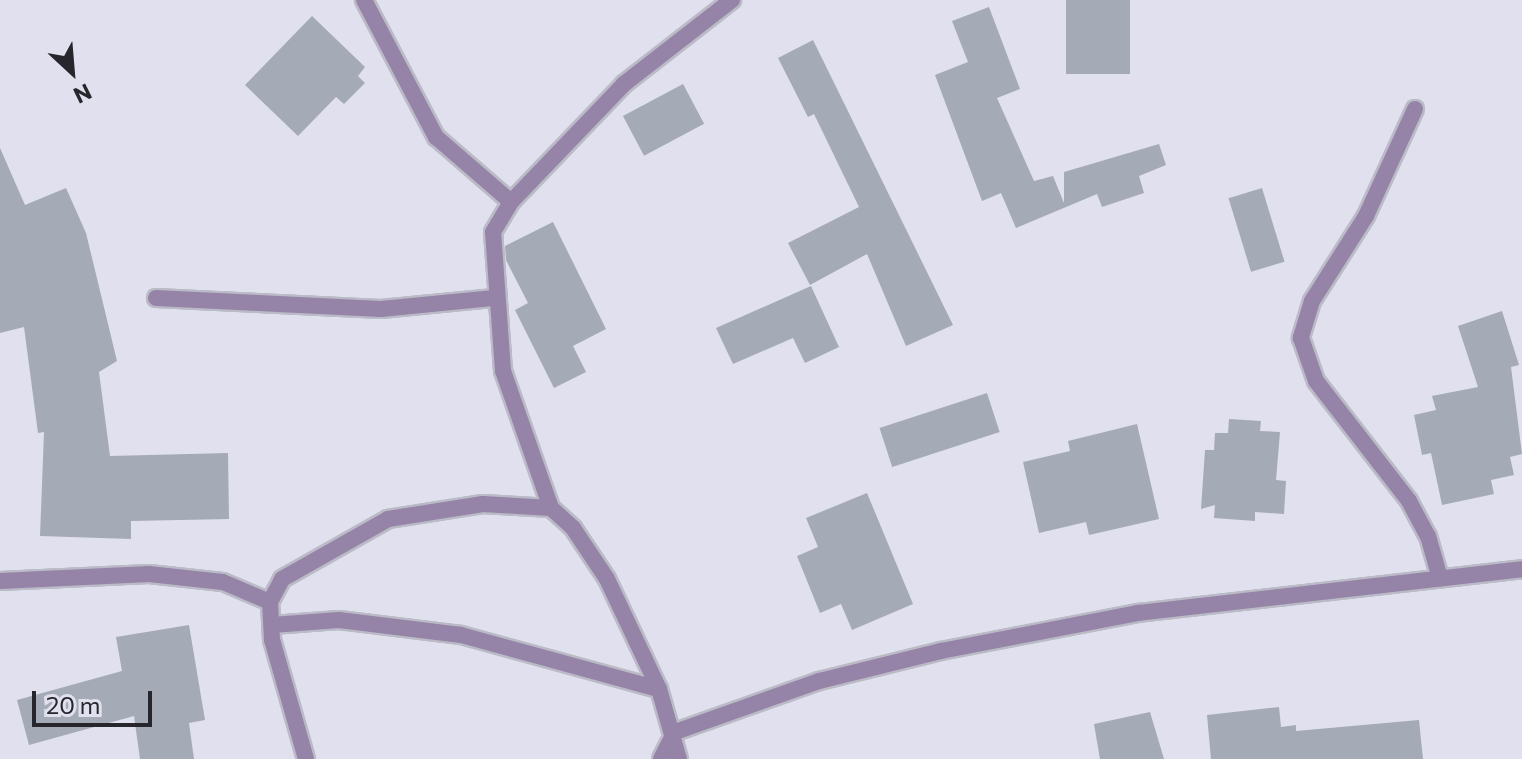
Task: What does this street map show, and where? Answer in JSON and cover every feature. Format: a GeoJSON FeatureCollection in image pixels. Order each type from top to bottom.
{"type":"FeatureCollection","features":[{"type":"Feature","properties":{"kind":"street"},"geometry":{"type":"LineString","coordinates":[[364,0],[436,137],[511,202]]}},
{"type":"Feature","properties":{"kind":"street"},"geometry":{"type":"LineString","coordinates":[[679,759],[675,732],[659,689],[607,579],[573,528],[551,508],[503,371],[494,298],[493,232],[511,202],[624,84],[732,0]]}},
{"type":"Feature","properties":{"kind":"street"},"geometry":{"type":"LineString","coordinates":[[1415,109],[1366,216],[1312,301],[1301,338],[1316,381],[1409,501],[1428,536],[1440,578]]}},
{"type":"Feature","properties":{"kind":"street"},"geometry":{"type":"LineString","coordinates":[[156,298],[381,309],[494,298]]}},
{"type":"Feature","properties":{"kind":"street"},"geometry":{"type":"LineString","coordinates":[[306,759],[272,625],[270,602],[282,579],[388,519],[483,504],[551,508]]}},
{"type":"Feature","properties":{"kind":"street"},"geometry":{"type":"LineString","coordinates":[[661,759],[675,732],[819,681],[941,651],[1138,613],[1522,569]]}},
{"type":"Feature","properties":{"kind":"street"},"geometry":{"type":"LineString","coordinates":[[0,581],[149,574],[223,582],[270,602]]}},
{"type":"Feature","properties":{"kind":"street"},"geometry":{"type":"LineString","coordinates":[[272,625],[339,620],[461,635],[659,689]]}},
{"type":"Feature","properties":{"kind":"building"},"geometry":{"type":"Polygon","coordinates":[[[1066,0],[1130,0],[1130,74],[1066,74],[1066,0]]]}},
{"type":"Feature","properties":{"kind":"building"},"geometry":{"type":"Polygon","coordinates":[[[989,7],[1020,89],[997,98],[1034,181],[1053,176],[1064,203],[1064,172],[1159,144],[1166,165],[1139,176],[1144,193],[1102,207],[1097,194],[1016,228],[1001,193],[982,201],[935,75],[968,62],[952,21],[989,7]]]}},
{"type":"Feature","properties":{"kind":"building"},"geometry":{"type":"Polygon","coordinates":[[[312,16],[365,67],[358,76],[365,83],[344,104],[336,97],[298,136],[245,85],[312,16]]]}},
{"type":"Feature","properties":{"kind":"building"},"geometry":{"type":"Polygon","coordinates":[[[813,40],[953,325],[906,346],[867,254],[810,285],[788,243],[859,207],[814,114],[808,117],[778,58],[813,40]]]}},
{"type":"Feature","properties":{"kind":"building"},"geometry":{"type":"Polygon","coordinates":[[[683,84],[704,124],[644,156],[623,116],[683,84]]]}},
{"type":"Feature","properties":{"kind":"building"},"geometry":{"type":"Polygon","coordinates":[[[0,148],[25,205],[66,188],[86,233],[117,361],[99,372],[110,456],[228,453],[229,519],[131,521],[131,539],[40,536],[44,432],[38,433],[24,327],[0,333],[0,148]]]}},
{"type":"Feature","properties":{"kind":"building"},"geometry":{"type":"Polygon","coordinates":[[[1262,188],[1285,262],[1251,272],[1229,198],[1262,188]]]}},
{"type":"Feature","properties":{"kind":"building"},"geometry":{"type":"Polygon","coordinates":[[[553,222],[606,329],[573,346],[586,372],[554,388],[515,310],[528,303],[506,260],[505,246],[553,222]]]}},
{"type":"Feature","properties":{"kind":"building"},"geometry":{"type":"Polygon","coordinates":[[[811,286],[839,347],[805,363],[793,338],[733,364],[716,328],[811,286]]]}},
{"type":"Feature","properties":{"kind":"building"},"geometry":{"type":"Polygon","coordinates":[[[1502,311],[1519,365],[1511,367],[1522,454],[1510,457],[1514,475],[1491,480],[1494,494],[1442,505],[1431,453],[1422,455],[1414,415],[1436,410],[1432,396],[1478,387],[1458,326],[1502,311]]]}},
{"type":"Feature","properties":{"kind":"building"},"geometry":{"type":"Polygon","coordinates":[[[987,393],[1000,432],[892,467],[880,428],[987,393]]]}},
{"type":"Feature","properties":{"kind":"building"},"geometry":{"type":"Polygon","coordinates":[[[1229,419],[1261,421],[1260,431],[1280,432],[1276,480],[1286,481],[1284,514],[1255,512],[1255,521],[1214,518],[1215,505],[1201,509],[1205,450],[1214,450],[1215,433],[1228,433],[1229,419]]]}},
{"type":"Feature","properties":{"kind":"building"},"geometry":{"type":"Polygon","coordinates":[[[1137,424],[1159,519],[1089,535],[1086,522],[1039,533],[1023,462],[1070,451],[1068,441],[1137,424]]]}},
{"type":"Feature","properties":{"kind":"building"},"geometry":{"type":"Polygon","coordinates":[[[867,493],[913,604],[852,630],[841,604],[820,613],[797,556],[818,547],[806,518],[867,493]]]}},
{"type":"Feature","properties":{"kind":"building"},"geometry":{"type":"Polygon","coordinates":[[[189,625],[205,720],[189,723],[194,759],[140,759],[134,716],[29,745],[17,700],[122,671],[116,637],[189,625]]]}},
{"type":"Feature","properties":{"kind":"building"},"geometry":{"type":"Polygon","coordinates":[[[1279,707],[1281,727],[1296,725],[1296,731],[1419,720],[1423,759],[1211,759],[1207,715],[1279,707]]]}},
{"type":"Feature","properties":{"kind":"building"},"geometry":{"type":"Polygon","coordinates":[[[1150,712],[1164,759],[1100,759],[1094,724],[1150,712]]]}}]}
